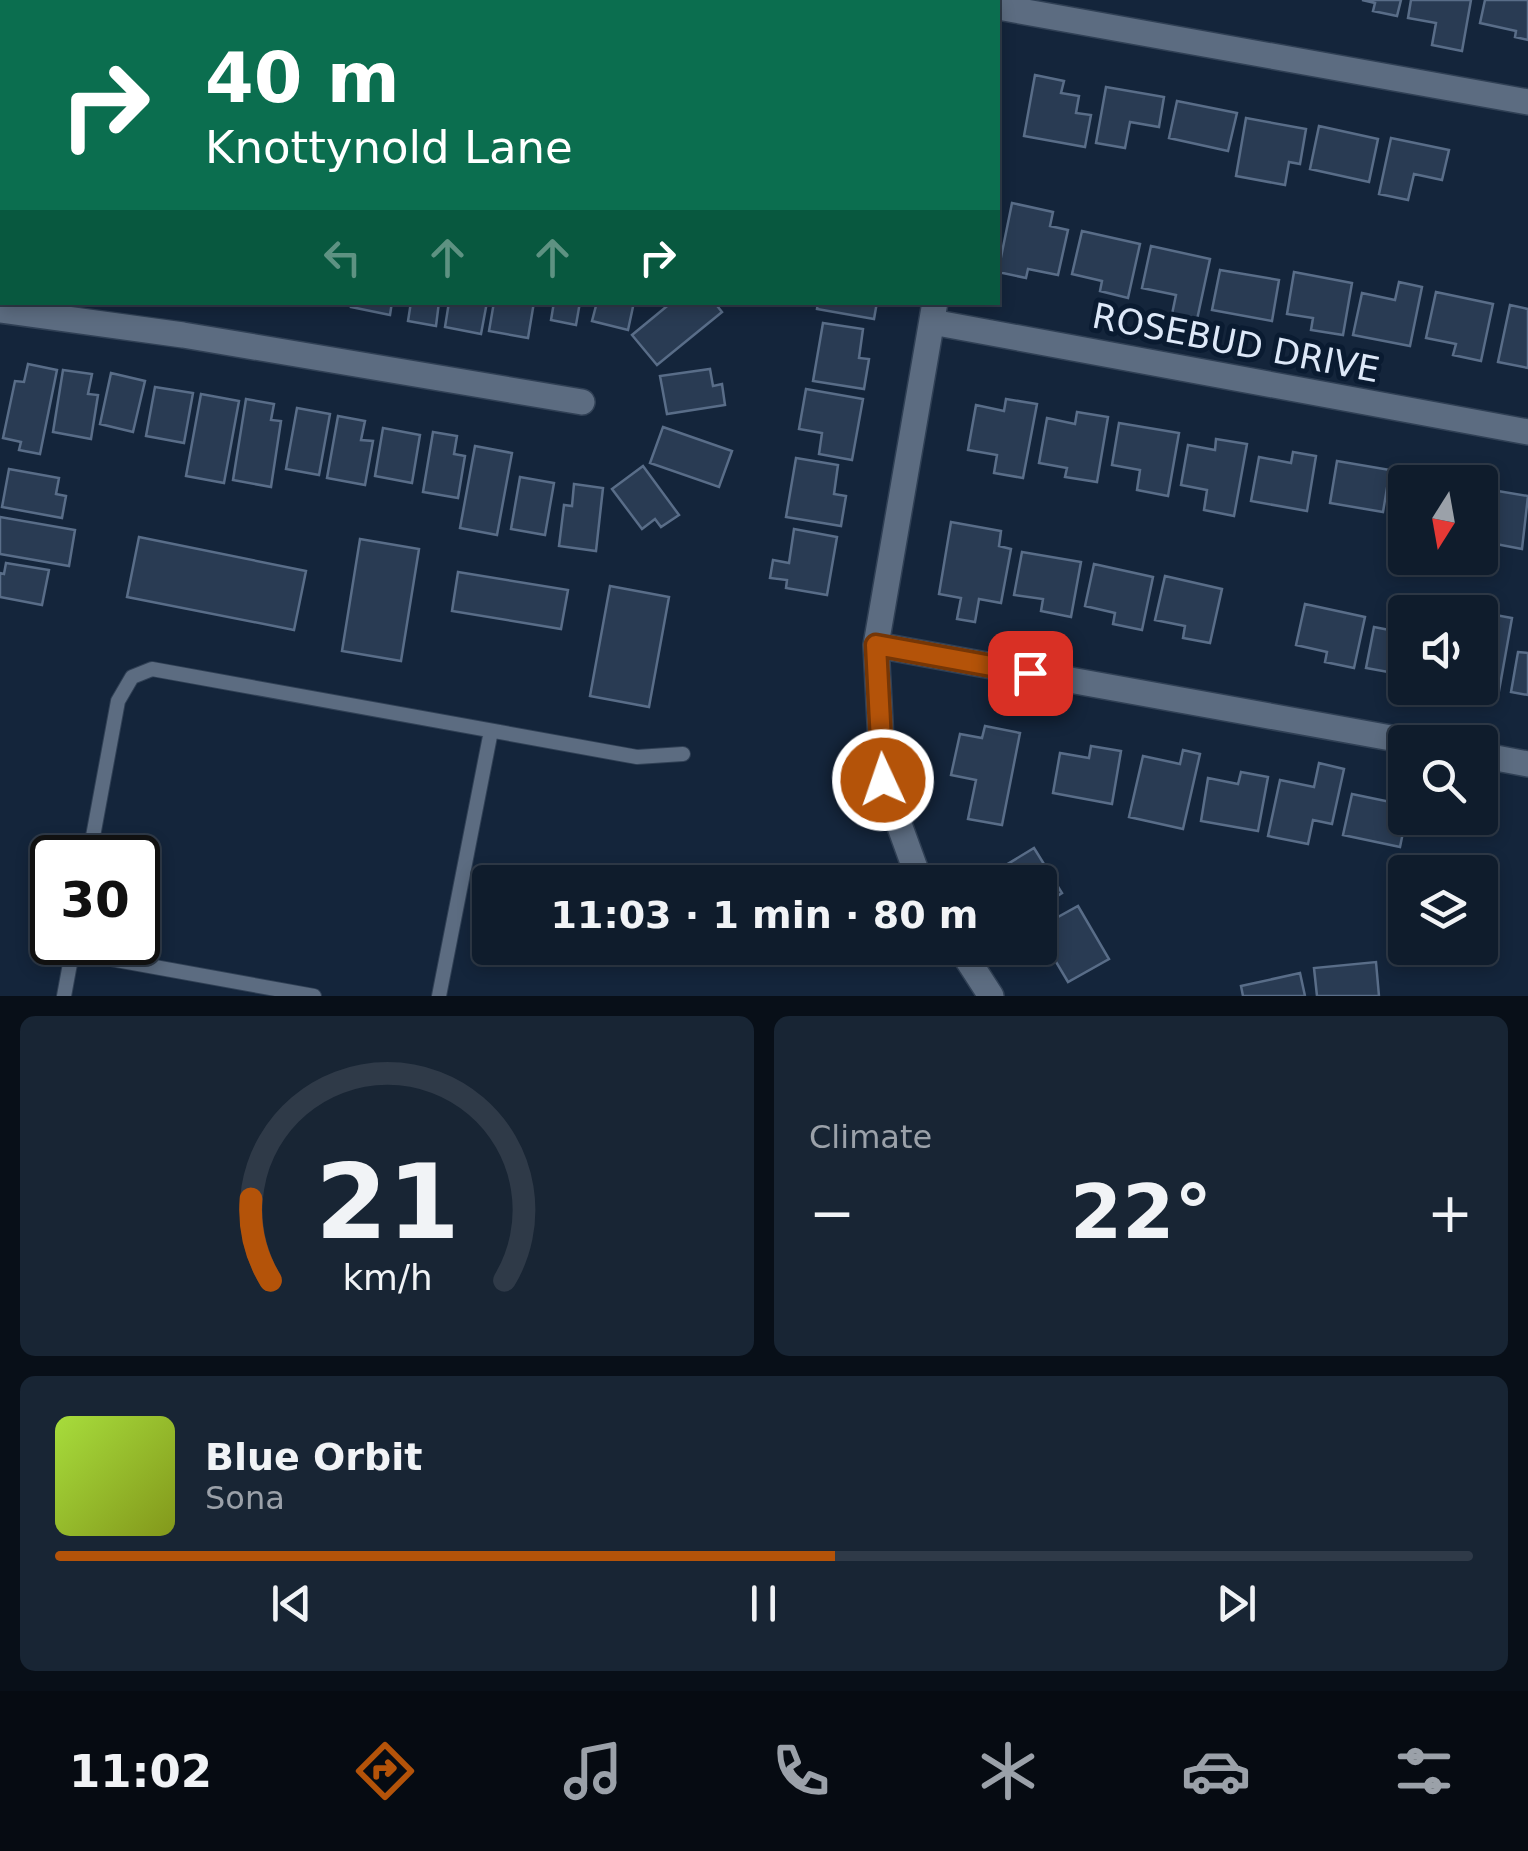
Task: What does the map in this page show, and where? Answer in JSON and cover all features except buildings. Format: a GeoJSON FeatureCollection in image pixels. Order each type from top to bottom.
{"type":"FeatureCollection","features":[{"type":"Feature","properties":{"kind":"street"},"geometry":{"type":"LineString","coordinates":[[1000,7],[1528,102]]}},
{"type":"Feature","properties":{"kind":"street"},"geometry":{"type":"LineString","coordinates":[[0,310],[202,338],[582,402]]}},
{"type":"Feature","properties":{"kind":"street"},"geometry":{"type":"LineString","coordinates":[[914,865],[883,780],[876,645],[934,312]]}},
{"type":"Feature","properties":{"kind":"street","name":"ROSEBUD DRIVE"},"geometry":{"type":"LineString","coordinates":[[934,312],[1528,432]]}},
{"type":"Feature","properties":{"kind":"street"},"geometry":{"type":"LineString","coordinates":[[876,645],[1388,737]]}},
{"type":"Feature","properties":{"kind":"street"},"geometry":{"type":"LineString","coordinates":[[1498,758],[1528,764]]}},
{"type":"Feature","properties":{"kind":"street"},"geometry":{"type":"LineString","coordinates":[[971,965],[991,996]]}},
{"type":"Feature","properties":{"kind":"lane"},"geometry":{"type":"LineString","coordinates":[[93,835],[118,701],[132,677],[152,669],[637,757],[684,754]]}},
{"type":"Feature","properties":{"kind":"lane"},"geometry":{"type":"LineString","coordinates":[[439,996],[492,731]]}},
{"type":"Feature","properties":{"kind":"lane"},"geometry":{"type":"LineString","coordinates":[[64,996],[70,965]]}},
{"type":"Feature","properties":{"kind":"lane"},"geometry":{"type":"LineString","coordinates":[[148,965],[256,991],[314,996]]}},
{"type":"Feature","properties":{"kind":"route"},"geometry":{"type":"LineString","coordinates":[[883,780],[876,645],[1030,673]]}}]}
